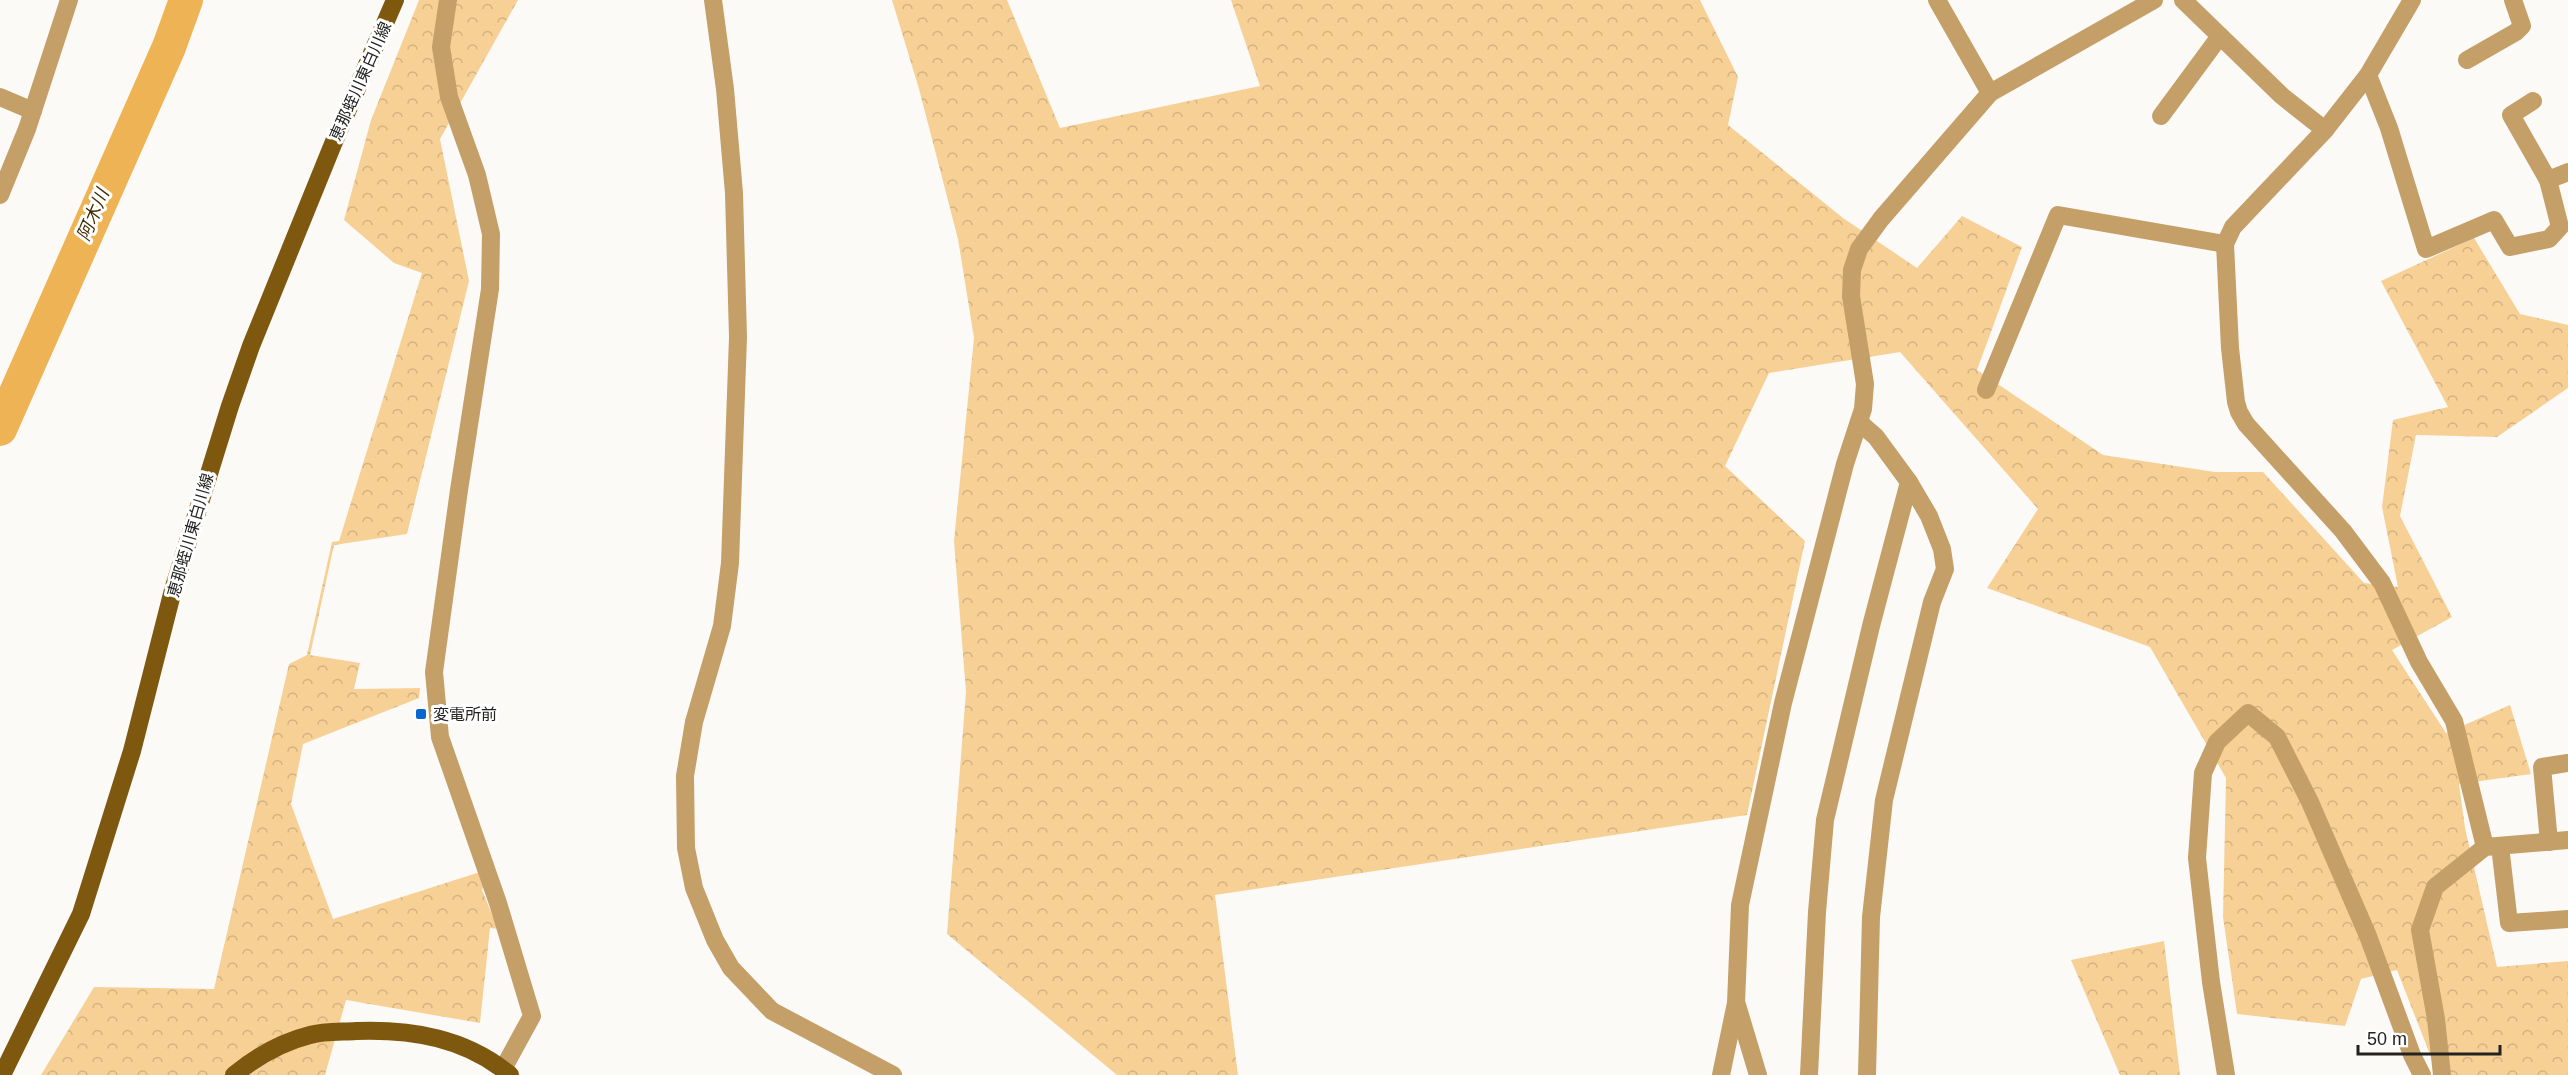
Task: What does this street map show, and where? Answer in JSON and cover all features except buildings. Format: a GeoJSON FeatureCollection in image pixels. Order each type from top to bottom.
{"type":"FeatureCollection","features":[{"type":"Feature","properties":{"kind":"main road","name":"恵那蛭川東白川線"},"geometry":{"type":"LineString","coordinates":[[2,1075],[81,914],[132,751],[173,590],[226,416],[251,345],[395,0]]}},
{"type":"Feature","properties":{"kind":"main road"},"geometry":{"type":"LineString","coordinates":[[234,1075],[269,1051],[312,1034],[378,1030],[437,1037],[482,1054],[507,1072]]}},
{"type":"Feature","properties":{"kind":"street"},"geometry":{"type":"LineString","coordinates":[[0,195],[33,111],[69,0]]}},
{"type":"Feature","properties":{"kind":"street"},"geometry":{"type":"LineString","coordinates":[[448,0],[441,47],[449,98],[477,175],[491,234],[490,289],[434,672],[440,737],[498,903],[531,1016],[507,1072]]}},
{"type":"Feature","properties":{"kind":"street"},"geometry":{"type":"LineString","coordinates":[[713,0],[725,89],[734,193],[738,337],[730,563],[722,626],[694,722],[685,777],[686,848],[694,888],[715,940],[731,968],[771,1011],[893,1075]]}},
{"type":"Feature","properties":{"kind":"street"},"geometry":{"type":"LineString","coordinates":[[1937,0],[1990,93]]}},
{"type":"Feature","properties":{"kind":"street"},"geometry":{"type":"LineString","coordinates":[[1721,1075],[1736,1003],[1740,905],[1783,703],[1845,464],[1859,422],[1865,384],[1851,296],[1852,270],[1859,249],[1881,219],[1990,93],[2154,0]]}},
{"type":"Feature","properties":{"kind":"street"},"geometry":{"type":"LineString","coordinates":[[2183,0],[2282,96],[2325,130]]}},
{"type":"Feature","properties":{"kind":"street"},"geometry":{"type":"LineString","coordinates":[[2412,0],[2368,75],[2325,130],[2233,226],[2225,244],[2230,348],[2239,412],[2246,424],[2343,531],[2382,583],[2420,662],[2454,721],[2493,847],[2509,923],[2568,919]]}},
{"type":"Feature","properties":{"kind":"street"},"geometry":{"type":"LineString","coordinates":[[2467,60],[2516,32],[2522,26],[2513,0]]}},
{"type":"Feature","properties":{"kind":"street"},"geometry":{"type":"LineString","coordinates":[[2161,116],[2220,36]]}},
{"type":"Feature","properties":{"kind":"street"},"geometry":{"type":"LineString","coordinates":[[2368,75],[2389,128],[2426,249],[2494,220],[2510,247],[2549,239],[2560,227],[2547,180],[2511,115],[2533,101]]}},
{"type":"Feature","properties":{"kind":"street"},"geometry":{"type":"LineString","coordinates":[[0,97],[33,111]]}},
{"type":"Feature","properties":{"kind":"street"},"geometry":{"type":"LineString","coordinates":[[2547,180],[2568,172]]}},
{"type":"Feature","properties":{"kind":"street"},"geometry":{"type":"LineString","coordinates":[[1986,390],[2058,215],[2225,244]]}},
{"type":"Feature","properties":{"kind":"street"},"geometry":{"type":"LineString","coordinates":[[1859,422],[1876,437],[1909,482],[1929,516],[1942,549],[1945,569],[1932,602],[1884,800],[1871,917],[1867,1075]]}},
{"type":"Feature","properties":{"kind":"street"},"geometry":{"type":"LineString","coordinates":[[1809,1075],[1817,912],[1825,820],[1871,626],[1909,482]]}},
{"type":"Feature","properties":{"kind":"street"},"geometry":{"type":"LineString","coordinates":[[2226,1075],[2211,982],[2197,858],[2203,773],[2217,742],[2248,713],[2277,737],[2310,802],[2368,936],[2412,1055],[2422,1075]]}},
{"type":"Feature","properties":{"kind":"street"},"geometry":{"type":"LineString","coordinates":[[2549,842],[2542,767],[2568,764]]}},
{"type":"Feature","properties":{"kind":"street"},"geometry":{"type":"LineString","coordinates":[[2442,1075],[2436,1019],[2420,930],[2435,888],[2493,847],[2568,840]]}},
{"type":"Feature","properties":{"kind":"street"},"geometry":{"type":"LineString","coordinates":[[1736,1003],[1758,1075]]}},
{"type":"Feature","properties":{"kind":"green space"},"geometry":{"type":"Polygon","coordinates":[[[419,0],[518,0],[440,139],[469,281],[407,534],[334,545],[310,655],[360,663],[354,689],[420,688],[419,698],[303,744],[291,804],[333,919],[480,872],[484,884],[482,890],[498,929],[490,928],[480,1023],[346,1000],[325,1075],[41,1075],[94,987],[214,989],[289,664],[307,655],[332,542],[339,541],[422,273],[394,263],[344,220],[371,120],[419,0]]]}},
{"type":"Feature","properties":{"kind":"green space"},"geometry":{"type":"Polygon","coordinates":[[[892,0],[1007,0],[1060,128],[1260,86],[1231,0],[1700,0],[1738,77],[1728,125],[1843,218],[1917,268],[1962,216],[2022,247],[1977,370],[2103,455],[2215,472],[2263,472],[2364,583],[2398,587],[2382,507],[2393,420],[2448,407],[2381,281],[2474,238],[2520,314],[2568,325],[2568,388],[2497,437],[2416,435],[2400,516],[2452,617],[2392,650],[2446,733],[2510,705],[2531,774],[2459,784],[2465,828],[2497,967],[2568,961],[2568,1075],[2438,1075],[2397,970],[2361,979],[2345,1026],[2237,1014],[2223,917],[2226,778],[2150,647],[1987,588],[2038,509],[1900,352],[1769,373],[1725,466],[1805,541],[1747,815],[1215,895],[1238,1075],[1117,1075],[947,934],[966,692],[954,541],[974,338],[958,239],[919,89],[892,0]]]}},
{"type":"Feature","properties":{"kind":"green space"},"geometry":{"type":"Polygon","coordinates":[[[2164,941],[2180,1075],[2120,1075],[2071,960],[2164,941]]]}},
{"type":"Feature","properties":{"kind":"waterway","name":"阿木川"},"geometry":{"type":"LineString","coordinates":[[0,429],[169,47],[186,0]]}},
{"type":"Feature","properties":{"kind":"place","name":"変電所前"},"geometry":{"type":"Point","coordinates":[421,714]}}]}
